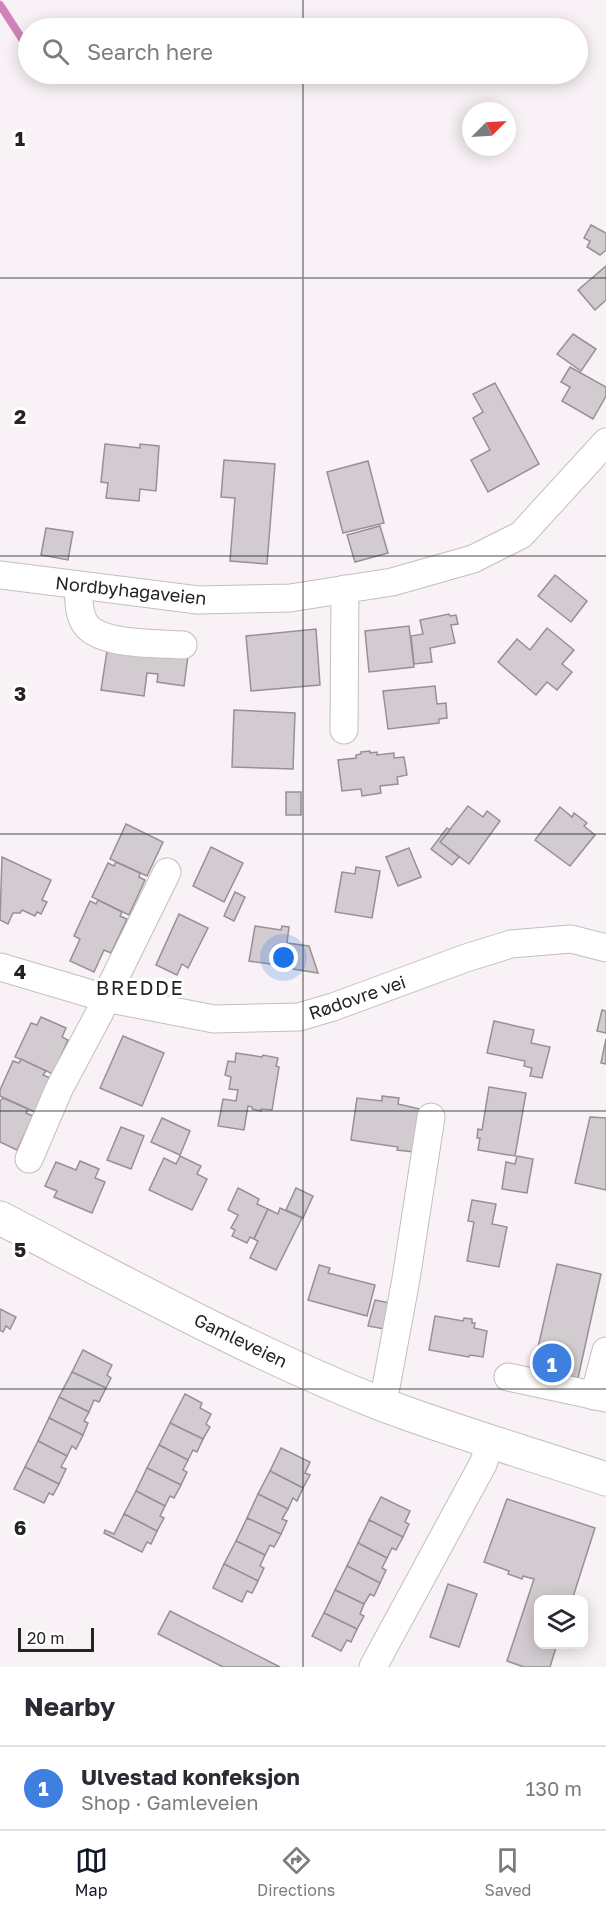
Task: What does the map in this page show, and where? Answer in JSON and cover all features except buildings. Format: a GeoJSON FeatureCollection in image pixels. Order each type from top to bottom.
{"type":"FeatureCollection","features":[{"type":"Feature","properties":{"kind":"main road","name":"Gamleveien"},"geometry":{"type":"LineString","coordinates":[[0,1218],[209,1325],[290,1364],[380,1403],[606,1479]]}},
{"type":"Feature","properties":{"kind":"street","name":"Nordbyhagaveien"},"geometry":{"type":"LineString","coordinates":[[0,575],[198,600],[290,598],[392,582],[473,560],[521,535],[606,442]]}},
{"type":"Feature","properties":{"kind":"street"},"geometry":{"type":"LineString","coordinates":[[78,585],[80,611],[85,623],[93,632],[106,638],[183,645]]}},
{"type":"Feature","properties":{"kind":"street"},"geometry":{"type":"LineString","coordinates":[[345,589],[345,730]]}},
{"type":"Feature","properties":{"kind":"street"},"geometry":{"type":"LineString","coordinates":[[29,1159],[59,1089],[100,1012],[167,872]]}},
{"type":"Feature","properties":{"kind":"street","name":"Rødovre vei"},"geometry":{"type":"LineString","coordinates":[[0,967],[105,998],[214,1019],[299,1017],[511,944],[571,939],[606,948]]}},
{"type":"Feature","properties":{"kind":"street"},"geometry":{"type":"LineString","coordinates":[[380,1403],[386,1387],[403,1300],[431,1117]]}},
{"type":"Feature","properties":{"kind":"street"},"geometry":{"type":"LineString","coordinates":[[508,1377],[600,1397],[606,1351]]}},
{"type":"Feature","properties":{"kind":"street"},"geometry":{"type":"LineString","coordinates":[[373,1667],[483,1464],[491,1442]]}},
{"type":"Feature","properties":{"kind":"waterway"},"geometry":{"type":"LineString","coordinates":[[0,5],[18,33]]}},
{"type":"Feature","properties":{"kind":"place","name":"Ulvestad konfeksjon"},"geometry":{"type":"Point","coordinates":[552,1363]}},
{"type":"Feature","properties":{"kind":"district","name":"BREDDE"},"geometry":{"type":"Point","coordinates":[140,987]}}]}
